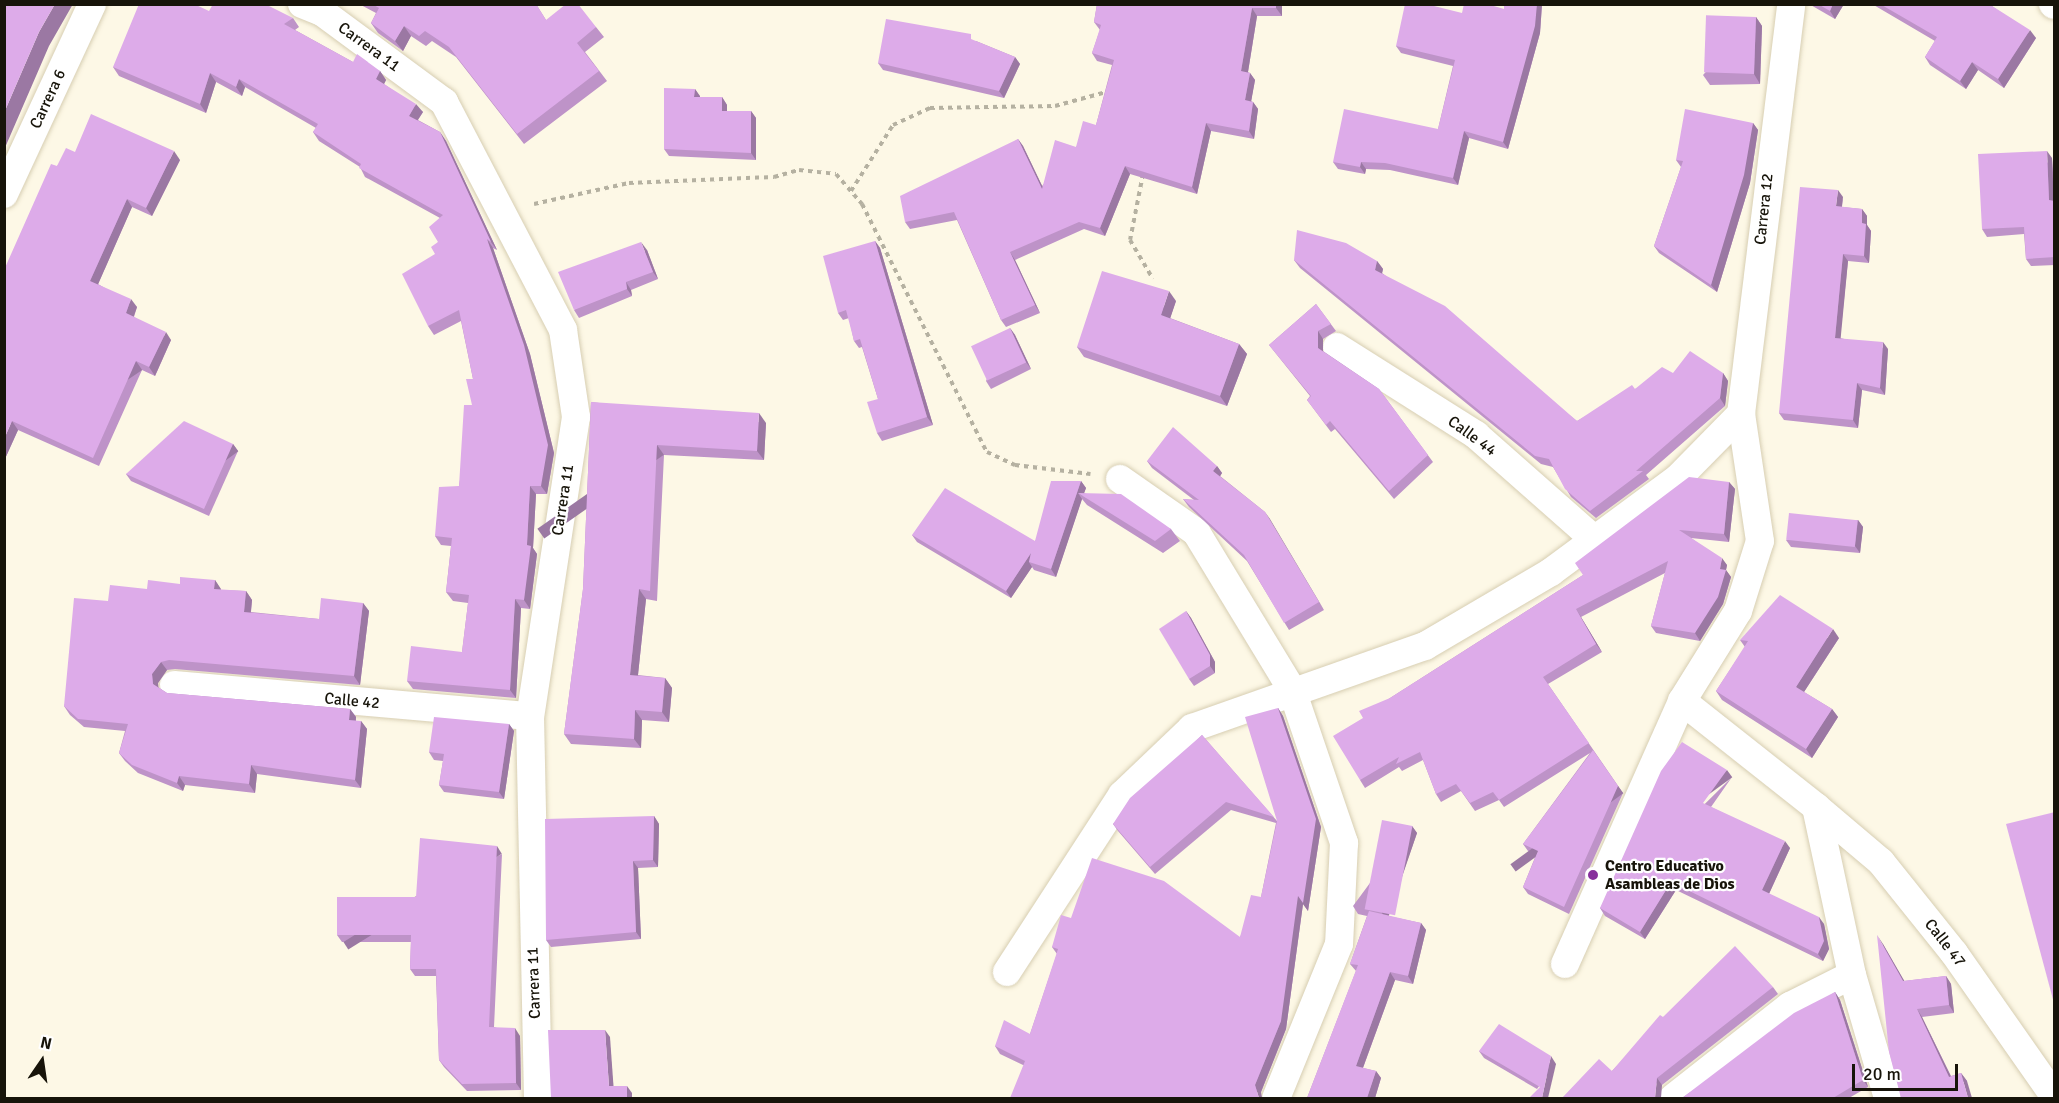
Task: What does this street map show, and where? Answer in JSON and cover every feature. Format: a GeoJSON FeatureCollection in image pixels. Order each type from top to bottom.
{"type":"FeatureCollection","features":[{"type":"Feature","properties":{"kind":"street","name":"Carrera 6"},"geometry":{"type":"LineString","coordinates":[[4,194],[92,4]]}},
{"type":"Feature","properties":{"kind":"street","name":"Carrera 11"},"geometry":{"type":"LineString","coordinates":[[302,4],[322,12],[444,102],[564,330],[576,417],[530,716],[538,1098]]}},
{"type":"Feature","properties":{"kind":"street","name":"Carrera 12"},"geometry":{"type":"LineString","coordinates":[[1565,964],[1682,701],[1738,611],[1760,541],[1741,414],[1791,4]]}},
{"type":"Feature","properties":{"kind":"street","name":"Calle 44"},"geometry":{"type":"LineString","coordinates":[[1338,347],[1476,435],[1595,540]]}},
{"type":"Feature","properties":{"kind":"street"},"geometry":{"type":"LineString","coordinates":[[1007,972],[1122,795],[1192,728],[1292,690],[1425,646],[1595,540],[1678,478],[1741,414]]}},
{"type":"Feature","properties":{"kind":"street"},"geometry":{"type":"LineString","coordinates":[[1120,479],[1196,532],[1292,690],[1343,854],[1339,944],[1276,1098]]}},
{"type":"Feature","properties":{"kind":"street","name":"Calle 42"},"geometry":{"type":"LineString","coordinates":[[174,686],[530,716]]}},
{"type":"Feature","properties":{"kind":"street","name":"Calle 47"},"geometry":{"type":"LineString","coordinates":[[1682,701],[1816,807],[1881,862],[1954,953],[2055,1096]]}},
{"type":"Feature","properties":{"kind":"street"},"geometry":{"type":"LineString","coordinates":[[1816,807],[1851,975],[1888,1098]]}},
{"type":"Feature","properties":{"kind":"street"},"geometry":{"type":"LineString","coordinates":[[1673,1098],[1790,1006],[1851,975]]}},
{"type":"Feature","properties":{"kind":"path"},"geometry":{"type":"LineString","coordinates":[[851,191],[893,125],[930,108],[1055,106],[1094,92],[1119,90]]}},
{"type":"Feature","properties":{"kind":"path"},"geometry":{"type":"LineString","coordinates":[[1146,164],[1130,240],[1153,279]]}},
{"type":"Feature","properties":{"kind":"path"},"geometry":{"type":"LineString","coordinates":[[501,211],[629,183],[774,177],[799,170],[836,174],[851,191],[987,452],[1015,465],[1120,479]]}},
{"type":"Feature","properties":{"kind":"building"},"geometry":{"type":"Polygon","coordinates":[[[4,4],[55,4],[39,32],[4,113],[4,4]]]}},
{"type":"Feature","properties":{"kind":"building"},"geometry":{"type":"Polygon","coordinates":[[[139,4],[194,4],[209,11],[213,4],[265,4],[293,18],[284,24],[353,62],[357,54],[380,71],[376,79],[416,104],[409,116],[440,132],[491,242],[487,239],[524,345],[548,445],[541,486],[530,486],[527,545],[531,546],[524,600],[515,599],[510,690],[407,681],[411,646],[462,652],[469,595],[446,592],[452,538],[435,536],[439,487],[459,486],[464,405],[472,405],[466,379],[473,379],[459,310],[428,326],[402,274],[435,254],[431,247],[438,242],[429,227],[443,215],[359,168],[361,164],[313,132],[318,124],[239,79],[236,87],[210,73],[200,104],[113,67],[139,4]]]}},
{"type":"Feature","properties":{"kind":"building"},"geometry":{"type":"Polygon","coordinates":[[[372,4],[536,4],[546,20],[566,4],[578,4],[596,27],[577,43],[599,71],[517,134],[449,47],[425,31],[419,36],[404,26],[395,41],[371,23],[379,8],[372,4]]]}},
{"type":"Feature","properties":{"kind":"building"},"geometry":{"type":"Polygon","coordinates":[[[1097,4],[1276,4],[1276,8],[1252,8],[1241,71],[1250,73],[1245,100],[1253,102],[1249,131],[1206,123],[1192,187],[1125,166],[1100,228],[1079,222],[1010,252],[1035,305],[1001,320],[954,212],[905,222],[900,196],[1018,139],[1042,189],[1055,140],[1076,147],[1083,121],[1096,125],[1114,60],[1092,53],[1101,25],[1094,22],[1097,4]]]}},
{"type":"Feature","properties":{"kind":"building"},"geometry":{"type":"Polygon","coordinates":[[[1405,4],[1426,4],[1462,13],[1464,4],[1487,4],[1504,9],[1504,4],[1537,4],[1535,26],[1503,142],[1464,131],[1453,178],[1385,163],[1361,162],[1360,167],[1333,162],[1344,109],[1438,129],[1455,60],[1396,46],[1405,4]]]}},
{"type":"Feature","properties":{"kind":"building"},"geometry":{"type":"Polygon","coordinates":[[[1818,4],[1833,4],[1830,11],[1818,4]]]}},
{"type":"Feature","properties":{"kind":"building"},"geometry":{"type":"Polygon","coordinates":[[[1880,4],[1989,4],[2030,30],[1998,79],[1972,62],[1960,81],[1925,57],[1937,37],[1880,4]]]}},
{"type":"Feature","properties":{"kind":"building"},"geometry":{"type":"Polygon","coordinates":[[[1706,15],[1756,17],[1754,74],[1704,72],[1706,15]]]}},
{"type":"Feature","properties":{"kind":"building"},"geometry":{"type":"Polygon","coordinates":[[[886,19],[971,34],[971,39],[1015,57],[999,91],[878,63],[886,19]]]}},
{"type":"Feature","properties":{"kind":"building"},"geometry":{"type":"Polygon","coordinates":[[[664,88],[695,89],[694,97],[722,97],[722,111],[751,111],[751,153],[664,149],[664,88]]]}},
{"type":"Feature","properties":{"kind":"building"},"geometry":{"type":"Polygon","coordinates":[[[1685,109],[1753,123],[1744,175],[1711,285],[1654,246],[1683,161],[1676,160],[1685,109]]]}},
{"type":"Feature","properties":{"kind":"building"},"geometry":{"type":"Polygon","coordinates":[[[91,114],[174,151],[146,208],[127,199],[90,281],[131,299],[126,313],[166,332],[149,367],[136,361],[93,458],[12,421],[4,439],[4,270],[51,164],[57,166],[66,148],[75,152],[91,114]]]}},
{"type":"Feature","properties":{"kind":"building"},"geometry":{"type":"Polygon","coordinates":[[[2047,151],[2049,200],[2055,201],[2055,257],[2026,259],[2024,227],[1982,229],[1978,154],[2047,151]]]}},
{"type":"Feature","properties":{"kind":"building"},"geometry":{"type":"Polygon","coordinates":[[[1800,187],[1838,190],[1836,206],[1862,209],[1862,223],[1866,224],[1864,256],[1843,254],[1835,338],[1883,342],[1880,388],[1857,383],[1853,420],[1779,413],[1800,187]]]}},
{"type":"Feature","properties":{"kind":"building"},"geometry":{"type":"Polygon","coordinates":[[[1297,230],[1346,243],[1377,261],[1375,270],[1445,306],[1577,421],[1632,385],[1635,389],[1662,367],[1673,373],[1690,351],[1723,373],[1720,398],[1636,471],[1643,471],[1590,511],[1565,489],[1549,459],[1535,456],[1294,260],[1297,230]]]}},
{"type":"Feature","properties":{"kind":"building"},"geometry":{"type":"Polygon","coordinates":[[[875,241],[927,417],[877,433],[867,402],[878,399],[860,339],[854,341],[846,310],[838,313],[823,256],[875,241]]]}},
{"type":"Feature","properties":{"kind":"building"},"geometry":{"type":"Polygon","coordinates":[[[641,242],[653,272],[626,282],[627,289],[574,310],[558,272],[641,242]]]}},
{"type":"Feature","properties":{"kind":"building"},"geometry":{"type":"Polygon","coordinates":[[[1102,271],[1169,291],[1161,315],[1239,344],[1220,396],[1077,347],[1102,271]]]}},
{"type":"Feature","properties":{"kind":"building"},"geometry":{"type":"Polygon","coordinates":[[[1316,304],[1331,324],[1318,331],[1318,348],[1379,389],[1428,455],[1389,491],[1330,421],[1326,425],[1307,400],[1311,396],[1269,345],[1316,304]]]}},
{"type":"Feature","properties":{"kind":"building"},"geometry":{"type":"Polygon","coordinates":[[[1010,328],[1026,362],[987,381],[971,346],[1010,328]]]}},
{"type":"Feature","properties":{"kind":"building"},"geometry":{"type":"Polygon","coordinates":[[[591,402],[759,413],[757,451],[657,445],[650,591],[639,589],[630,675],[665,678],[662,712],[635,710],[634,739],[564,734],[583,589],[591,402]]]}},
{"type":"Feature","properties":{"kind":"building"},"geometry":{"type":"Polygon","coordinates":[[[184,421],[233,444],[204,509],[126,474],[184,421]]]}},
{"type":"Feature","properties":{"kind":"building"},"geometry":{"type":"Polygon","coordinates":[[[1173,427],[1217,466],[1213,471],[1265,512],[1319,602],[1284,623],[1244,555],[1183,499],[1199,500],[1147,461],[1173,427]]]}},
{"type":"Feature","properties":{"kind":"building"},"geometry":{"type":"Polygon","coordinates":[[[1689,477],[1729,482],[1724,534],[1679,530],[1722,558],[1720,569],[1726,570],[1718,597],[1695,633],[1651,626],[1668,561],[1576,609],[1596,644],[1543,677],[1589,743],[1499,800],[1493,792],[1470,803],[1456,784],[1436,794],[1420,752],[1396,764],[1399,757],[1360,780],[1333,736],[1363,718],[1359,711],[1390,698],[1583,575],[1575,563],[1689,477]]]}},
{"type":"Feature","properties":{"kind":"building"},"geometry":{"type":"Polygon","coordinates":[[[1051,481],[1081,481],[1051,569],[1029,562],[1031,553],[1006,591],[912,535],[945,488],[1035,541],[1051,481]]]}},
{"type":"Feature","properties":{"kind":"building"},"geometry":{"type":"Polygon","coordinates":[[[1078,493],[1121,494],[1171,529],[1155,541],[1078,493]]]}},
{"type":"Feature","properties":{"kind":"building"},"geometry":{"type":"Polygon","coordinates":[[[1789,513],[1858,520],[1855,547],[1786,540],[1789,513]]]}},
{"type":"Feature","properties":{"kind":"building"},"geometry":{"type":"Polygon","coordinates":[[[180,577],[215,580],[214,589],[246,591],[244,612],[319,619],[321,598],[363,603],[354,676],[169,660],[161,662],[152,674],[153,684],[167,693],[350,709],[349,720],[361,721],[355,780],[251,765],[249,784],[179,776],[177,783],[132,765],[119,753],[128,724],[78,719],[64,706],[74,598],[108,601],[110,585],[147,589],[148,580],[180,584],[180,577]]]}},
{"type":"Feature","properties":{"kind":"building"},"geometry":{"type":"Polygon","coordinates":[[[1780,595],[1833,629],[1796,687],[1832,709],[1806,749],[1716,691],[1748,641],[1740,640],[1780,595]]]}},
{"type":"Feature","properties":{"kind":"building"},"geometry":{"type":"Polygon","coordinates":[[[1186,611],[1210,655],[1210,666],[1189,679],[1159,629],[1186,611]]]}},
{"type":"Feature","properties":{"kind":"building"},"geometry":{"type":"Polygon","coordinates":[[[1278,708],[1316,819],[1303,903],[1298,896],[1281,1021],[1255,1085],[1259,1098],[1010,1098],[1025,1061],[995,1046],[1004,1020],[1030,1034],[1058,949],[1052,947],[1061,915],[1071,918],[1092,858],[1164,881],[1240,937],[1251,895],[1261,897],[1277,821],[1245,717],[1278,708]]]}},
{"type":"Feature","properties":{"kind":"building"},"geometry":{"type":"Polygon","coordinates":[[[434,717],[509,724],[499,792],[439,785],[444,754],[429,752],[434,717]]]}},
{"type":"Feature","properties":{"kind":"building"},"geometry":{"type":"Polygon","coordinates":[[[1202,735],[1274,817],[1226,802],[1150,867],[1113,824],[1130,798],[1202,735]]]}},
{"type":"Feature","properties":{"kind":"building"},"geometry":{"type":"Polygon","coordinates":[[[1682,742],[1727,770],[1703,803],[1785,841],[1762,890],[1819,917],[1824,941],[1818,954],[1671,882],[1640,932],[1600,908],[1661,771],[1682,742]]]}},
{"type":"Feature","properties":{"kind":"building"},"geometry":{"type":"Polygon","coordinates":[[[1593,750],[1618,786],[1564,907],[1523,887],[1538,851],[1523,844],[1593,750]]]}},
{"type":"Feature","properties":{"kind":"building"},"geometry":{"type":"Polygon","coordinates":[[[2055,812],[2055,1007],[2006,824],[2055,812]]]}},
{"type":"Feature","properties":{"kind":"building"},"geometry":{"type":"Polygon","coordinates":[[[654,816],[653,860],[633,861],[636,932],[546,940],[545,819],[654,816]]]}},
{"type":"Feature","properties":{"kind":"building"},"geometry":{"type":"Polygon","coordinates":[[[1382,820],[1412,826],[1395,915],[1365,909],[1382,820]]]}},
{"type":"Feature","properties":{"kind":"building"},"geometry":{"type":"Polygon","coordinates":[[[420,838],[497,846],[489,1027],[515,1028],[516,1083],[462,1084],[439,1060],[436,969],[410,969],[411,935],[337,935],[337,897],[416,897],[420,838]]]}},
{"type":"Feature","properties":{"kind":"building"},"geometry":{"type":"Polygon","coordinates":[[[1369,911],[1421,923],[1408,976],[1390,972],[1356,1066],[1376,1071],[1367,1098],[1307,1098],[1358,965],[1350,964],[1369,911]]]}},
{"type":"Feature","properties":{"kind":"building"},"geometry":{"type":"Polygon","coordinates":[[[1877,935],[1903,981],[1946,976],[1949,1005],[1917,1009],[1949,1077],[1961,1073],[1968,1098],[1901,1098],[1889,1052],[1877,935]]]}},
{"type":"Feature","properties":{"kind":"building"},"geometry":{"type":"Polygon","coordinates":[[[1735,946],[1773,987],[1657,1078],[1655,1098],[1562,1098],[1599,1059],[1612,1071],[1660,1015],[1663,1017],[1735,946]]]}},
{"type":"Feature","properties":{"kind":"building"},"geometry":{"type":"Polygon","coordinates":[[[1835,992],[1863,1080],[1833,1098],[1682,1098],[1794,1013],[1835,992]]]}},
{"type":"Feature","properties":{"kind":"building"},"geometry":{"type":"Polygon","coordinates":[[[1499,1024],[1551,1056],[1542,1098],[1529,1098],[1540,1087],[1479,1051],[1499,1024]]]}},
{"type":"Feature","properties":{"kind":"building"},"geometry":{"type":"Polygon","coordinates":[[[548,1030],[605,1030],[609,1086],[627,1086],[627,1098],[551,1098],[548,1030]]]}},
{"type":"Feature","properties":{"kind":"place","name":"Centro Educativo Asambleas de Dios"},"geometry":{"type":"Point","coordinates":[1593,875]}}]}
